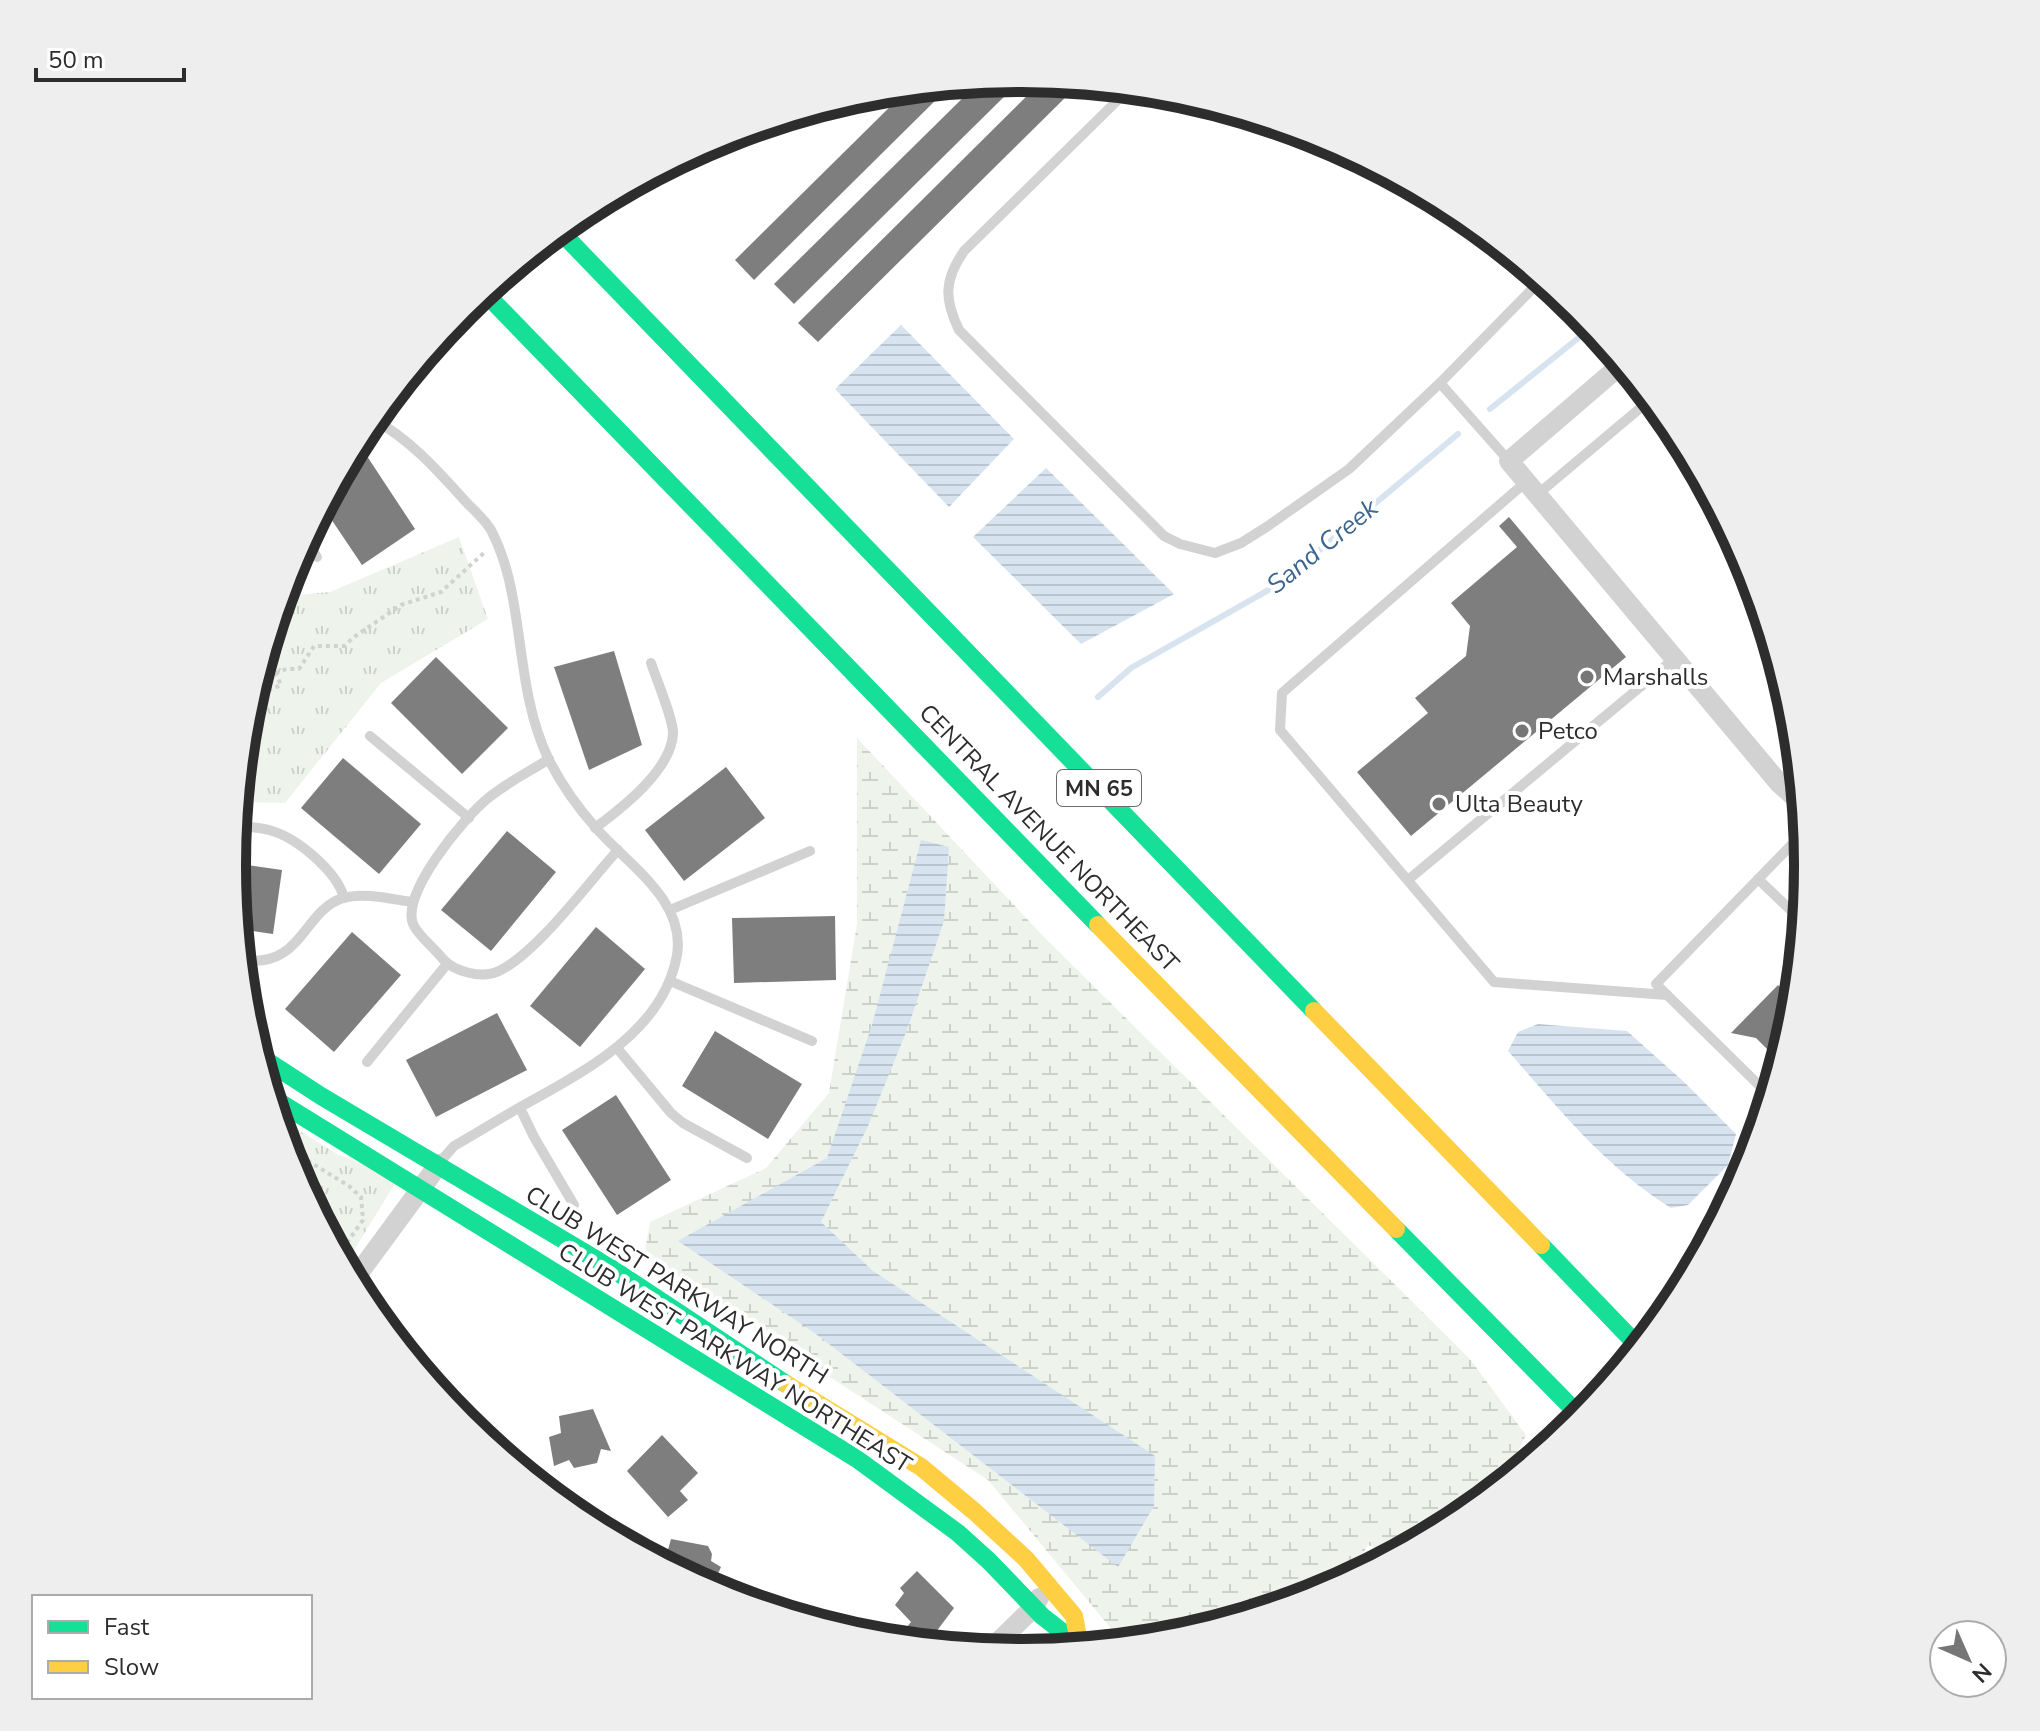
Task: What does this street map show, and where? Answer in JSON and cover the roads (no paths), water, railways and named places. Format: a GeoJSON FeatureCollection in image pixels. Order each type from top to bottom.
{"type":"FeatureCollection","features":[{"type":"Feature","properties":{"kind":"main road","name":"MN 65"},"geometry":{"type":"LineString","coordinates":[[567,239],[1631,1339]]}},
{"type":"Feature","properties":{"kind":"main road","name":"CENTRAL AVENUE NORTHEAST"},"geometry":{"type":"LineString","coordinates":[[492,301],[1240,1071],[1572,1407]]}},
{"type":"Feature","properties":{"kind":"main road","name":"CLUB WEST PARKWAY NORTH"},"geometry":{"type":"LineString","coordinates":[[273,1065],[614,1270],[757,1366],[921,1467],[1026,1559],[1074,1616],[1078,1636]]}},
{"type":"Feature","properties":{"kind":"main road","name":"CLUB WEST PARKWAY NORTHEAST"},"geometry":{"type":"LineString","coordinates":[[286,1106],[857,1459],[926,1505],[991,1562],[1032,1609],[1066,1637]]}},
{"type":"Feature","properties":{"kind":"street"},"geometry":{"type":"LineString","coordinates":[[1614,371],[1509,461],[1790,793]]}},
{"type":"Feature","properties":{"kind":"street"},"geometry":{"type":"LineString","coordinates":[[361,1270],[439,1164]]}},
{"type":"Feature","properties":{"kind":"street"},"geometry":{"type":"LineString","coordinates":[[1002,1638],[1032,1609],[1048,1585]]}},
{"type":"Feature","properties":{"kind":"lane"},"geometry":{"type":"LineString","coordinates":[[1119,99],[964,251],[952,268],[948,308],[959,330],[1164,536],[1180,544],[1215,553],[1241,543],[1349,469],[1440,383],[1534,287]]}},
{"type":"Feature","properties":{"kind":"lane"},"geometry":{"type":"LineString","coordinates":[[1440,383],[1509,461]]}},
{"type":"Feature","properties":{"kind":"lane"},"geometry":{"type":"LineString","coordinates":[[1642,406],[1532,488],[1282,693],[1280,730],[1494,982],[1667,995]]}},
{"type":"Feature","properties":{"kind":"lane"},"geometry":{"type":"LineString","coordinates":[[384,426],[406,440],[490,528],[513,598],[532,717],[549,759],[595,828],[658,890],[670,910],[678,952],[670,981],[645,1019],[617,1048],[577,1077],[454,1146],[439,1164]]}},
{"type":"Feature","properties":{"kind":"lane"},"geometry":{"type":"LineString","coordinates":[[313,551],[317,557]]}},
{"type":"Feature","properties":{"kind":"lane"},"geometry":{"type":"LineString","coordinates":[[1408,880],[1675,658]]}},
{"type":"Feature","properties":{"kind":"lane"},"geometry":{"type":"LineString","coordinates":[[595,828],[620,810],[664,763],[673,733],[651,663]]}},
{"type":"Feature","properties":{"kind":"lane"},"geometry":{"type":"LineString","coordinates":[[370,736],[469,818]]}},
{"type":"Feature","properties":{"kind":"lane"},"geometry":{"type":"LineString","coordinates":[[549,759],[487,799],[469,818],[422,878],[412,902],[413,924],[447,964],[466,973],[495,974],[522,958],[618,850]]}},
{"type":"Feature","properties":{"kind":"lane"},"geometry":{"type":"LineString","coordinates":[[248,828],[272,831],[311,853],[340,884],[344,898]]}},
{"type":"Feature","properties":{"kind":"lane"},"geometry":{"type":"LineString","coordinates":[[1761,1087],[1656,984],[1793,843]]}},
{"type":"Feature","properties":{"kind":"lane"},"geometry":{"type":"LineString","coordinates":[[670,910],[810,851]]}},
{"type":"Feature","properties":{"kind":"lane"},"geometry":{"type":"LineString","coordinates":[[1758,879],[1792,909]]}},
{"type":"Feature","properties":{"kind":"lane"},"geometry":{"type":"LineString","coordinates":[[253,961],[260,962],[281,954],[326,908],[344,898],[374,897],[412,902]]}},
{"type":"Feature","properties":{"kind":"lane"},"geometry":{"type":"LineString","coordinates":[[367,1062],[447,964]]}},
{"type":"Feature","properties":{"kind":"lane"},"geometry":{"type":"LineString","coordinates":[[670,981],[812,1041]]}},
{"type":"Feature","properties":{"kind":"lane"},"geometry":{"type":"LineString","coordinates":[[617,1048],[671,1113],[683,1123],[747,1158]]}},
{"type":"Feature","properties":{"kind":"lane"},"geometry":{"type":"LineString","coordinates":[[520,1108],[574,1205]]}},
{"type":"Feature","properties":{"kind":"waterway","name":"Sand Creek"},"geometry":{"type":"LineString","coordinates":[[1490,409],[1582,335]]}},
{"type":"Feature","properties":{"kind":"waterway","name":"Sand Creek"},"geometry":{"type":"LineString","coordinates":[[1098,697],[1131,668],[1279,584],[1458,434]]}},
{"type":"Feature","properties":{"kind":"place","name":"Marshalls"},"geometry":{"type":"Point","coordinates":[1587,677]}},
{"type":"Feature","properties":{"kind":"place","name":"Petco"},"geometry":{"type":"Point","coordinates":[1522,731]}},
{"type":"Feature","properties":{"kind":"place","name":"Ulta Beauty"},"geometry":{"type":"Point","coordinates":[1439,804]}}]}
